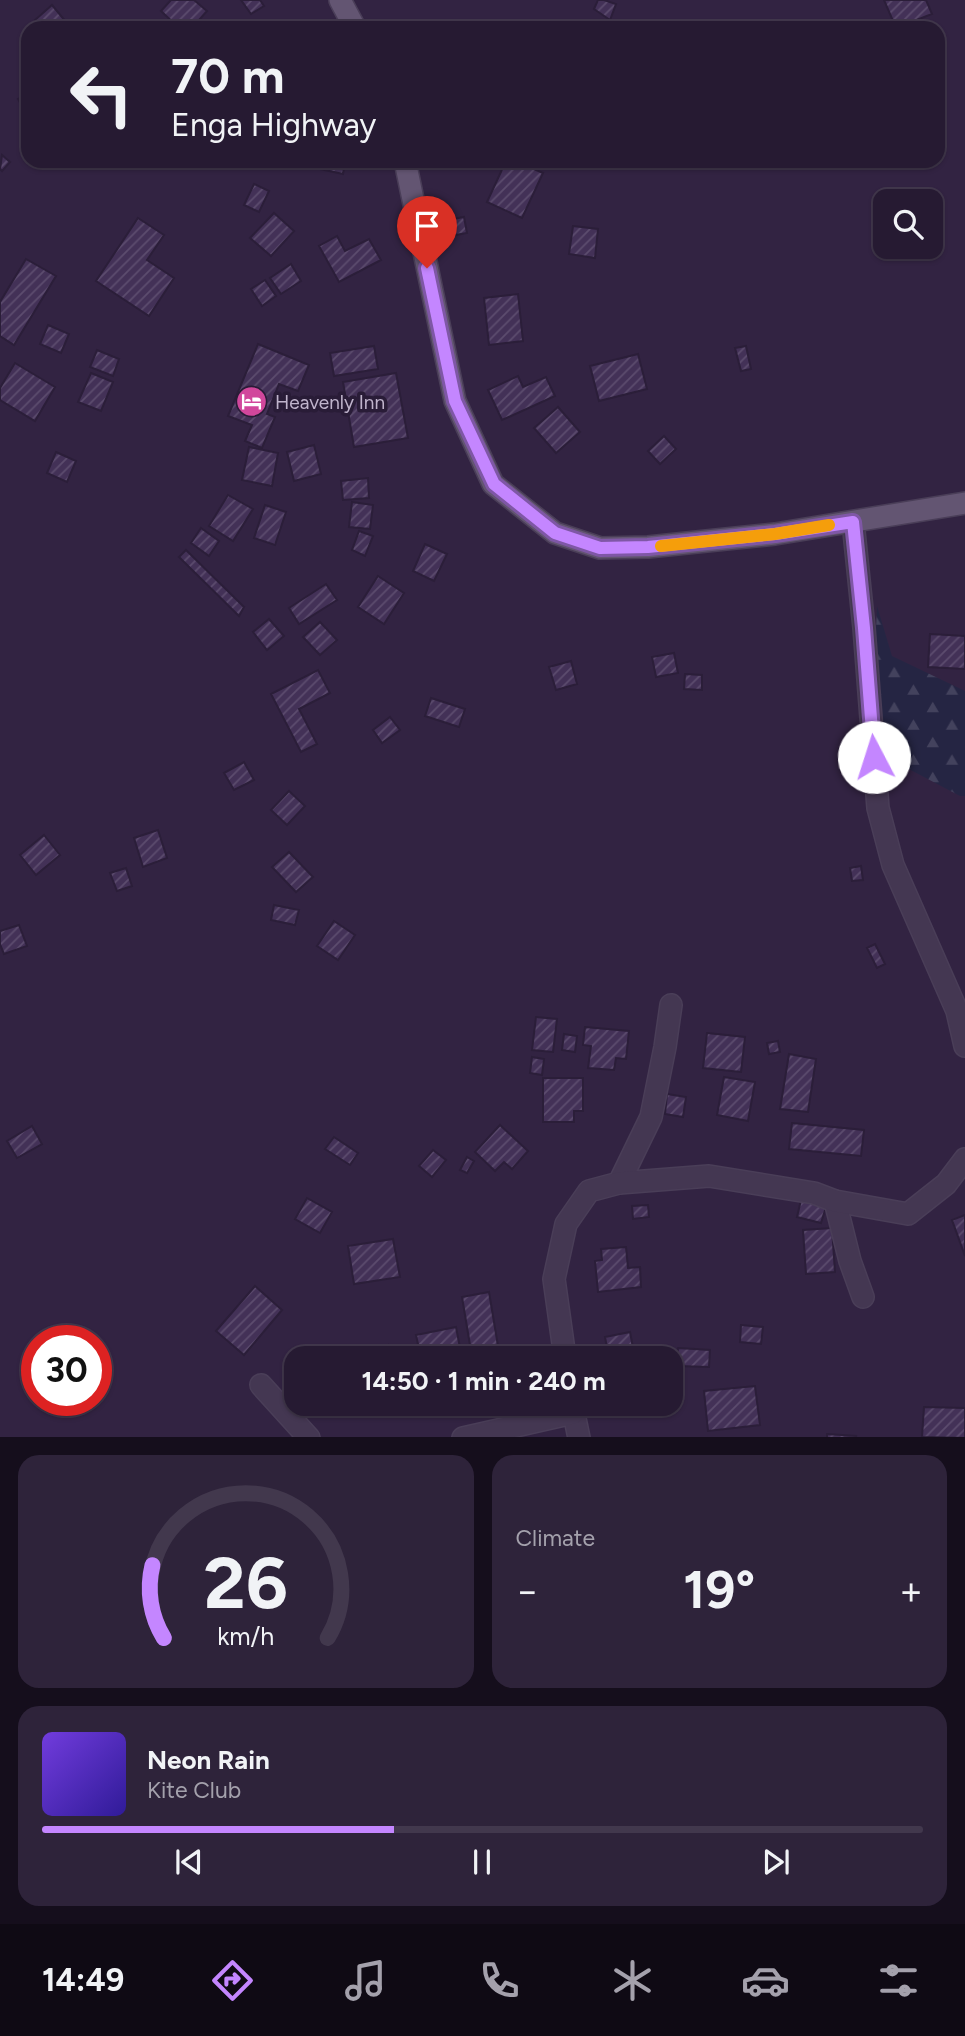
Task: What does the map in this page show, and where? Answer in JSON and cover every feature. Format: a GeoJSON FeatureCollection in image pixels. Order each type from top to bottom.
{"type":"FeatureCollection","features":[{"type":"Feature","properties":{"kind":"main road"},"geometry":{"type":"LineString","coordinates":[[340,0],[351,21]]}},
{"type":"Feature","properties":{"kind":"main road"},"geometry":{"type":"LineString","coordinates":[[406,168],[455,401],[494,484],[555,533],[600,548],[648,547],[775,534],[965,503]]}},
{"type":"Feature","properties":{"kind":"street"},"geometry":{"type":"LineString","coordinates":[[853,522],[878,808],[893,865],[957,1012],[965,1046]]}},
{"type":"Feature","properties":{"kind":"street"},"geometry":{"type":"LineString","coordinates":[[620,1183],[651,1117],[671,1005]]}},
{"type":"Feature","properties":{"kind":"street"},"geometry":{"type":"LineString","coordinates":[[563,1346],[554,1279],[566,1224],[589,1191],[620,1183],[709,1175],[814,1193],[835,1201],[908,1214],[956,1181],[965,1159]]}},
{"type":"Feature","properties":{"kind":"street"},"geometry":{"type":"LineString","coordinates":[[835,1201],[850,1261],[863,1297]]}},
{"type":"Feature","properties":{"kind":"street"},"geometry":{"type":"LineString","coordinates":[[261,1385],[309,1437]]}},
{"type":"Feature","properties":{"kind":"street"},"geometry":{"type":"LineString","coordinates":[[463,1437],[542,1416]]}},
{"type":"Feature","properties":{"kind":"street"},"geometry":{"type":"LineString","coordinates":[[574,1416],[579,1437]]}},
{"type":"Feature","properties":{"kind":"green space"},"geometry":{"type":"Polygon","coordinates":[[[877,606],[892,656],[965,691],[965,796],[960,796],[905,767],[873,707],[877,606]]]}},
{"type":"Feature","properties":{"kind":"building"},"geometry":{"type":"Polygon","coordinates":[[[171,0],[194,0],[207,11],[198,21],[172,21],[161,11],[171,0]]]}},
{"type":"Feature","properties":{"kind":"building"},"geometry":{"type":"Polygon","coordinates":[[[241,0],[260,0],[264,6],[251,14],[241,0]]]}},
{"type":"Feature","properties":{"kind":"building"},"geometry":{"type":"Polygon","coordinates":[[[598,0],[616,4],[610,20],[594,9],[598,0]]]}},
{"type":"Feature","properties":{"kind":"building"},"geometry":{"type":"Polygon","coordinates":[[[884,0],[926,0],[932,14],[914,21],[893,21],[884,0]]]}},
{"type":"Feature","properties":{"kind":"building"},"geometry":{"type":"Polygon","coordinates":[[[52,5],[65,21],[36,21],[52,5]]]}},
{"type":"Feature","properties":{"kind":"building"},"geometry":{"type":"Polygon","coordinates":[[[2,155],[10,162],[2,171],[0,169],[2,155]]]}},
{"type":"Feature","properties":{"kind":"building"},"geometry":{"type":"Polygon","coordinates":[[[320,168],[344,168],[343,174],[320,168]]]}},
{"type":"Feature","properties":{"kind":"building"},"geometry":{"type":"Polygon","coordinates":[[[503,168],[532,168],[543,173],[522,218],[487,202],[503,168]]]}},
{"type":"Feature","properties":{"kind":"building"},"geometry":{"type":"Polygon","coordinates":[[[254,184],[269,191],[259,212],[244,205],[254,184]]]}},
{"type":"Feature","properties":{"kind":"building"},"geometry":{"type":"Polygon","coordinates":[[[274,213],[294,231],[271,256],[250,238],[274,213]]]}},
{"type":"Feature","properties":{"kind":"building"},"geometry":{"type":"Polygon","coordinates":[[[464,217],[467,233],[450,236],[447,220],[464,217]]]}},
{"type":"Feature","properties":{"kind":"building"},"geometry":{"type":"Polygon","coordinates":[[[138,218],[164,235],[147,260],[174,278],[149,316],[96,281],[138,218]]]}},
{"type":"Feature","properties":{"kind":"building"},"geometry":{"type":"Polygon","coordinates":[[[573,226],[598,229],[595,258],[569,254],[573,226]]]}},
{"type":"Feature","properties":{"kind":"building"},"geometry":{"type":"Polygon","coordinates":[[[337,236],[345,251],[369,239],[381,260],[339,282],[319,246],[337,236]]]}},
{"type":"Feature","properties":{"kind":"building"},"geometry":{"type":"Polygon","coordinates":[[[26,259],[56,276],[14,345],[0,336],[0,302],[26,259]]]}},
{"type":"Feature","properties":{"kind":"building"},"geometry":{"type":"Polygon","coordinates":[[[291,264],[301,281],[281,294],[270,278],[291,264]]]}},
{"type":"Feature","properties":{"kind":"building"},"geometry":{"type":"Polygon","coordinates":[[[265,280],[276,296],[262,306],[251,289],[265,280]]]}},
{"type":"Feature","properties":{"kind":"building"},"geometry":{"type":"Polygon","coordinates":[[[518,294],[523,341],[489,345],[484,298],[518,294]]]}},
{"type":"Feature","properties":{"kind":"building"},"geometry":{"type":"Polygon","coordinates":[[[48,325],[69,334],[61,353],[40,344],[48,325]]]}},
{"type":"Feature","properties":{"kind":"building","name":"Heavenly Inn"},"geometry":{"type":"Polygon","coordinates":[[[258,344],[309,365],[298,391],[279,384],[267,414],[275,417],[262,448],[245,441],[252,425],[228,416],[258,344]]]}},
{"type":"Feature","properties":{"kind":"building"},"geometry":{"type":"Polygon","coordinates":[[[374,346],[378,369],[334,376],[330,353],[374,346]]]}},
{"type":"Feature","properties":{"kind":"building"},"geometry":{"type":"Polygon","coordinates":[[[746,346],[751,369],[741,371],[735,348],[746,346]]]}},
{"type":"Feature","properties":{"kind":"building"},"geometry":{"type":"Polygon","coordinates":[[[97,350],[119,359],[113,376],[90,367],[97,350]]]}},
{"type":"Feature","properties":{"kind":"building"},"geometry":{"type":"Polygon","coordinates":[[[638,354],[647,389],[599,401],[590,366],[638,354]]]}},
{"type":"Feature","properties":{"kind":"building"},"geometry":{"type":"Polygon","coordinates":[[[15,363],[55,387],[35,421],[0,400],[0,388],[15,363]]]}},
{"type":"Feature","properties":{"kind":"building"},"geometry":{"type":"Polygon","coordinates":[[[91,373],[113,382],[101,411],[78,402],[91,373]]]}},
{"type":"Feature","properties":{"kind":"building"},"geometry":{"type":"Polygon","coordinates":[[[396,373],[408,438],[354,447],[343,382],[396,373]]]}},
{"type":"Feature","properties":{"kind":"building"},"geometry":{"type":"Polygon","coordinates":[[[518,376],[523,387],[546,377],[555,396],[502,420],[488,390],[518,376]]]}},
{"type":"Feature","properties":{"kind":"building"},"geometry":{"type":"Polygon","coordinates":[[[558,407],[580,432],[556,453],[534,428],[558,407]]]}},
{"type":"Feature","properties":{"kind":"building"},"geometry":{"type":"Polygon","coordinates":[[[664,436],[676,449],[660,464],[648,451],[664,436]]]}},
{"type":"Feature","properties":{"kind":"building"},"geometry":{"type":"Polygon","coordinates":[[[314,445],[321,474],[294,481],[287,452],[314,445]]]}},
{"type":"Feature","properties":{"kind":"building"},"geometry":{"type":"Polygon","coordinates":[[[249,447],[278,453],[272,486],[242,480],[249,447]]]}},
{"type":"Feature","properties":{"kind":"building"},"geometry":{"type":"Polygon","coordinates":[[[56,452],[76,461],[67,482],[47,473],[56,452]]]}},
{"type":"Feature","properties":{"kind":"building"},"geometry":{"type":"Polygon","coordinates":[[[368,478],[369,498],[343,500],[341,481],[368,478]]]}},
{"type":"Feature","properties":{"kind":"building"},"geometry":{"type":"Polygon","coordinates":[[[228,495],[253,509],[233,541],[209,526],[228,495]]]}},
{"type":"Feature","properties":{"kind":"building"},"geometry":{"type":"Polygon","coordinates":[[[352,502],[373,505],[370,529],[349,527],[352,502]]]}},
{"type":"Feature","properties":{"kind":"building"},"geometry":{"type":"Polygon","coordinates":[[[265,505],[286,512],[275,545],[254,538],[265,505]]]}},
{"type":"Feature","properties":{"kind":"building"},"geometry":{"type":"Polygon","coordinates":[[[201,528],[219,541],[209,556],[191,543],[201,528]]]}},
{"type":"Feature","properties":{"kind":"building"},"geometry":{"type":"Polygon","coordinates":[[[359,531],[373,536],[365,556],[352,550],[359,531]]]}},
{"type":"Feature","properties":{"kind":"building"},"geometry":{"type":"Polygon","coordinates":[[[425,544],[447,554],[434,581],[413,571],[425,544]]]}},
{"type":"Feature","properties":{"kind":"building"},"geometry":{"type":"Polygon","coordinates":[[[186,550],[244,607],[239,616],[179,557],[186,550]]]}},
{"type":"Feature","properties":{"kind":"building"},"geometry":{"type":"Polygon","coordinates":[[[378,576],[404,593],[384,624],[358,607],[378,576]]]}},
{"type":"Feature","properties":{"kind":"building"},"geometry":{"type":"Polygon","coordinates":[[[326,584],[337,600],[299,624],[289,608],[326,584]]]}},
{"type":"Feature","properties":{"kind":"building"},"geometry":{"type":"Polygon","coordinates":[[[269,619],[284,636],[267,650],[253,632],[269,619]]]}},
{"type":"Feature","properties":{"kind":"building"},"geometry":{"type":"Polygon","coordinates":[[[320,622],[337,640],[320,655],[303,637],[320,622]]]}},
{"type":"Feature","properties":{"kind":"building"},"geometry":{"type":"Polygon","coordinates":[[[930,634],[965,636],[965,669],[928,667],[930,634]]]}},
{"type":"Feature","properties":{"kind":"building"},"geometry":{"type":"Polygon","coordinates":[[[674,653],[678,673],[656,677],[652,657],[674,653]]]}},
{"type":"Feature","properties":{"kind":"building"},"geometry":{"type":"Polygon","coordinates":[[[571,661],[577,684],[556,690],[549,667],[571,661]]]}},
{"type":"Feature","properties":{"kind":"building"},"geometry":{"type":"Polygon","coordinates":[[[318,670],[330,693],[299,709],[317,744],[301,752],[271,694],[318,670]]]}},
{"type":"Feature","properties":{"kind":"building"},"geometry":{"type":"Polygon","coordinates":[[[685,674],[702,675],[702,690],[684,689],[685,674]]]}},
{"type":"Feature","properties":{"kind":"building"},"geometry":{"type":"Polygon","coordinates":[[[431,698],[465,709],[459,727],[425,716],[431,698]]]}},
{"type":"Feature","properties":{"kind":"building"},"geometry":{"type":"Polygon","coordinates":[[[390,717],[400,730],[382,743],[373,730],[390,717]]]}},
{"type":"Feature","properties":{"kind":"building"},"geometry":{"type":"Polygon","coordinates":[[[244,762],[254,780],[234,790],[224,773],[244,762]]]}},
{"type":"Feature","properties":{"kind":"building"},"geometry":{"type":"Polygon","coordinates":[[[289,791],[305,806],[287,825],[271,810],[289,791]]]}},
{"type":"Feature","properties":{"kind":"building"},"geometry":{"type":"Polygon","coordinates":[[[158,830],[167,858],[143,867],[134,838],[158,830]]]}},
{"type":"Feature","properties":{"kind":"building"},"geometry":{"type":"Polygon","coordinates":[[[44,835],[60,855],[36,875],[20,855],[44,835]]]}},
{"type":"Feature","properties":{"kind":"building"},"geometry":{"type":"Polygon","coordinates":[[[289,852],[313,877],[296,892],[272,867],[289,852]]]}},
{"type":"Feature","properties":{"kind":"building"},"geometry":{"type":"Polygon","coordinates":[[[861,866],[863,880],[852,881],[850,868],[861,866]]]}},
{"type":"Feature","properties":{"kind":"building"},"geometry":{"type":"Polygon","coordinates":[[[126,868],[132,886],[117,891],[110,873],[126,868]]]}},
{"type":"Feature","properties":{"kind":"building"},"geometry":{"type":"Polygon","coordinates":[[[274,905],[299,910],[295,925],[271,920],[274,905]]]}},
{"type":"Feature","properties":{"kind":"building"},"geometry":{"type":"Polygon","coordinates":[[[334,921],[355,935],[338,960],[317,946],[334,921]]]}},
{"type":"Feature","properties":{"kind":"building"},"geometry":{"type":"Polygon","coordinates":[[[19,925],[27,946],[4,954],[0,944],[0,931],[19,925]]]}},
{"type":"Feature","properties":{"kind":"building"},"geometry":{"type":"Polygon","coordinates":[[[875,944],[885,964],[877,968],[867,948],[875,944]]]}},
{"type":"Feature","properties":{"kind":"building"},"geometry":{"type":"Polygon","coordinates":[[[536,1017],[557,1019],[553,1052],[532,1050],[536,1017]]]}},
{"type":"Feature","properties":{"kind":"building"},"geometry":{"type":"Polygon","coordinates":[[[585,1027],[629,1031],[626,1059],[616,1058],[614,1070],[588,1068],[591,1046],[583,1045],[585,1027]]]}},
{"type":"Feature","properties":{"kind":"building"},"geometry":{"type":"Polygon","coordinates":[[[707,1033],[745,1037],[741,1072],[703,1068],[707,1033]]]}},
{"type":"Feature","properties":{"kind":"building"},"geometry":{"type":"Polygon","coordinates":[[[564,1034],[577,1036],[575,1052],[562,1050],[564,1034]]]}},
{"type":"Feature","properties":{"kind":"building"},"geometry":{"type":"Polygon","coordinates":[[[778,1041],[780,1052],[769,1054],[767,1043],[778,1041]]]}},
{"type":"Feature","properties":{"kind":"building"},"geometry":{"type":"Polygon","coordinates":[[[789,1054],[816,1059],[808,1112],[780,1109],[789,1054]]]}},
{"type":"Feature","properties":{"kind":"building"},"geometry":{"type":"Polygon","coordinates":[[[532,1057],[544,1059],[542,1075],[530,1073],[532,1057]]]}},
{"type":"Feature","properties":{"kind":"building"},"geometry":{"type":"Polygon","coordinates":[[[724,1077],[755,1082],[748,1121],[717,1115],[724,1077]]]}},
{"type":"Feature","properties":{"kind":"building"},"geometry":{"type":"Polygon","coordinates":[[[543,1078],[583,1078],[583,1111],[574,1111],[574,1122],[543,1122],[543,1078]]]}},
{"type":"Feature","properties":{"kind":"building"},"geometry":{"type":"Polygon","coordinates":[[[667,1094],[686,1097],[683,1117],[665,1114],[667,1094]]]}},
{"type":"Feature","properties":{"kind":"building"},"geometry":{"type":"Polygon","coordinates":[[[792,1123],[864,1130],[861,1156],[789,1149],[792,1123]]]}},
{"type":"Feature","properties":{"kind":"building"},"geometry":{"type":"Polygon","coordinates":[[[500,1125],[528,1151],[512,1169],[504,1162],[495,1171],[475,1152],[500,1125]]]}},
{"type":"Feature","properties":{"kind":"building"},"geometry":{"type":"Polygon","coordinates":[[[32,1126],[42,1144],[17,1158],[7,1141],[32,1126]]]}},
{"type":"Feature","properties":{"kind":"building"},"geometry":{"type":"Polygon","coordinates":[[[334,1137],[358,1153],[350,1165],[325,1149],[334,1137]]]}},
{"type":"Feature","properties":{"kind":"building"},"geometry":{"type":"Polygon","coordinates":[[[433,1150],[446,1160],[432,1177],[419,1166],[433,1150]]]}},
{"type":"Feature","properties":{"kind":"building"},"geometry":{"type":"Polygon","coordinates":[[[467,1157],[474,1161],[467,1173],[460,1170],[467,1157]]]}},
{"type":"Feature","properties":{"kind":"building"},"geometry":{"type":"Polygon","coordinates":[[[307,1198],[332,1212],[320,1233],[295,1219],[307,1198]]]}},
{"type":"Feature","properties":{"kind":"building"},"geometry":{"type":"Polygon","coordinates":[[[801,1200],[826,1207],[821,1223],[797,1217],[801,1200]]]}},
{"type":"Feature","properties":{"kind":"building"},"geometry":{"type":"Polygon","coordinates":[[[648,1205],[649,1217],[633,1219],[632,1206],[648,1205]]]}},
{"type":"Feature","properties":{"kind":"building"},"geometry":{"type":"Polygon","coordinates":[[[965,1215],[965,1256],[952,1220],[965,1215]]]}},
{"type":"Feature","properties":{"kind":"building"},"geometry":{"type":"Polygon","coordinates":[[[832,1228],[835,1272],[806,1274],[803,1230],[832,1228]]]}},
{"type":"Feature","properties":{"kind":"building"},"geometry":{"type":"Polygon","coordinates":[[[393,1239],[400,1277],[354,1284],[348,1246],[393,1239]]]}},
{"type":"Feature","properties":{"kind":"building"},"geometry":{"type":"Polygon","coordinates":[[[626,1247],[628,1268],[640,1267],[641,1287],[598,1292],[595,1261],[602,1260],[601,1249],[626,1247]]]}},
{"type":"Feature","properties":{"kind":"building"},"geometry":{"type":"Polygon","coordinates":[[[255,1286],[282,1310],[244,1355],[216,1331],[255,1286]]]}},
{"type":"Feature","properties":{"kind":"building"},"geometry":{"type":"Polygon","coordinates":[[[489,1292],[498,1346],[470,1346],[462,1297],[489,1292]]]}},
{"type":"Feature","properties":{"kind":"building"},"geometry":{"type":"Polygon","coordinates":[[[741,1325],[763,1327],[761,1344],[740,1342],[741,1325]]]}},
{"type":"Feature","properties":{"kind":"building"},"geometry":{"type":"Polygon","coordinates":[[[456,1327],[460,1346],[418,1346],[416,1335],[456,1327]]]}},
{"type":"Feature","properties":{"kind":"building"},"geometry":{"type":"Polygon","coordinates":[[[630,1332],[633,1346],[607,1346],[605,1337],[630,1332]]]}},
{"type":"Feature","properties":{"kind":"building"},"geometry":{"type":"Polygon","coordinates":[[[683,1348],[710,1350],[709,1367],[683,1366],[683,1348]]]}},
{"type":"Feature","properties":{"kind":"building"},"geometry":{"type":"Polygon","coordinates":[[[755,1386],[760,1425],[708,1431],[704,1391],[755,1386]]]}},
{"type":"Feature","properties":{"kind":"building"},"geometry":{"type":"Polygon","coordinates":[[[924,1407],[965,1408],[965,1437],[922,1437],[924,1407]]]}},
{"type":"Feature","properties":{"kind":"building"},"geometry":{"type":"Polygon","coordinates":[[[827,1434],[857,1436],[842,1437],[827,1437],[827,1434]]]}},
{"type":"Feature","properties":{"kind":"slow traffic"},"geometry":{"type":"LineString","coordinates":[[661,546],[775,534],[829,525]]}},
{"type":"Feature","properties":{"kind":"place","name":"Heavenly Inn"},"geometry":{"type":"Point","coordinates":[252,402]}},
{"type":"Feature","properties":{"kind":"route"},"geometry":{"type":"LineString","coordinates":[[427,268],[455,401],[494,484],[555,533],[600,548],[648,547],[775,534],[853,522],[874,757]]}}]}
